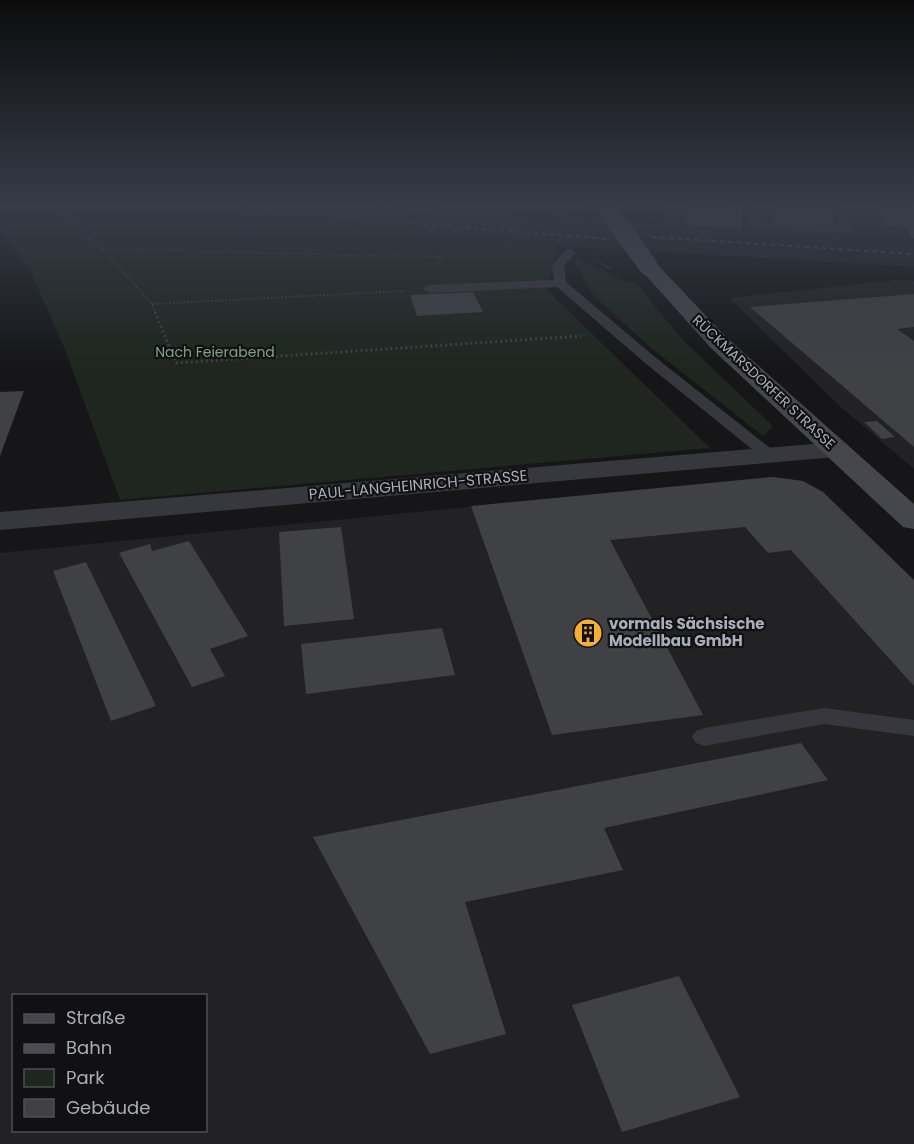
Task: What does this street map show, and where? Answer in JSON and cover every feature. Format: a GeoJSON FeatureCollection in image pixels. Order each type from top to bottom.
{"type":"FeatureCollection","features":[{"type":"Feature","properties":{"kind":"main road","name":"RÜCKMARSDORFER STRASSE"},"geometry":{"type":"LineString","coordinates":[[643,259],[719,343],[914,520]]}},
{"type":"Feature","properties":{"kind":"street","name":"PAUL-LANGHEINRICH-STRASSE"},"geometry":{"type":"LineString","coordinates":[[0,521],[837,450]]}},
{"type":"Feature","properties":{"kind":"lane"},"geometry":{"type":"LineString","coordinates":[[563,259],[558,265],[560,283],[769,455]]}},
{"type":"Feature","properties":{"kind":"lane"},"geometry":{"type":"LineString","coordinates":[[429,290],[560,283]]}},
{"type":"Feature","properties":{"kind":"lane"},"geometry":{"type":"LineString","coordinates":[[704,737],[824,716],[914,728]]}},
{"type":"Feature","properties":{"kind":"path"},"geometry":{"type":"LineString","coordinates":[[111,259],[152,304],[176,363],[618,333]]}},
{"type":"Feature","properties":{"kind":"path"},"geometry":{"type":"LineString","coordinates":[[152,304],[429,290],[441,259]]}},
{"type":"Feature","properties":{"kind":"path"},"geometry":{"type":"LineString","coordinates":[[593,259],[614,270]]}},
{"type":"Feature","properties":{"kind":"shaded area"},"geometry":{"type":"Polygon","coordinates":[[[785,259],[914,259],[914,267],[785,259]]]}},
{"type":"Feature","properties":{"kind":"shaded area"},"geometry":{"type":"Polygon","coordinates":[[[895,280],[914,281],[914,469],[843,409],[729,298],[895,280]]]}},
{"type":"Feature","properties":{"kind":"shaded area"},"geometry":{"type":"Polygon","coordinates":[[[773,477],[803,481],[823,492],[914,580],[914,1144],[0,1144],[0,553],[773,477]]]}},
{"type":"Feature","properties":{"kind":"green space","name":"Nach Feierabend"},"geometry":{"type":"Polygon","coordinates":[[[22,259],[555,259],[547,290],[710,448],[120,500],[64,347],[30,270],[22,259]]]}},
{"type":"Feature","properties":{"kind":"green space"},"geometry":{"type":"Polygon","coordinates":[[[575,259],[579,259],[628,283],[635,282],[682,339],[773,426],[763,436],[651,348],[594,296],[574,263],[575,259]]]}},
{"type":"Feature","properties":{"kind":"building"},"geometry":{"type":"Polygon","coordinates":[[[473,292],[483,312],[417,316],[410,295],[473,292]]]}},
{"type":"Feature","properties":{"kind":"building"},"geometry":{"type":"Polygon","coordinates":[[[914,294],[914,327],[897,329],[914,341],[914,447],[750,307],[914,294]]]}},
{"type":"Feature","properties":{"kind":"building"},"geometry":{"type":"Polygon","coordinates":[[[24,391],[0,456],[0,392],[24,391]]]}},
{"type":"Feature","properties":{"kind":"building"},"geometry":{"type":"Polygon","coordinates":[[[877,421],[895,437],[882,439],[864,422],[877,421]]]}},
{"type":"Feature","properties":{"kind":"building","name":"vormals Sächsische Modellbau GmbH"},"geometry":{"type":"Polygon","coordinates":[[[773,477],[803,481],[823,492],[914,580],[914,686],[791,550],[768,553],[745,527],[610,540],[703,715],[552,735],[471,506],[773,477]]]}},
{"type":"Feature","properties":{"kind":"building"},"geometry":{"type":"Polygon","coordinates":[[[341,527],[354,619],[284,626],[279,532],[341,527]]]}},
{"type":"Feature","properties":{"kind":"building"},"geometry":{"type":"Polygon","coordinates":[[[189,541],[248,636],[210,649],[225,676],[192,687],[119,553],[150,544],[152,551],[189,541]]]}},
{"type":"Feature","properties":{"kind":"building"},"geometry":{"type":"Polygon","coordinates":[[[86,562],[156,706],[111,721],[53,571],[86,562]]]}},
{"type":"Feature","properties":{"kind":"building"},"geometry":{"type":"Polygon","coordinates":[[[442,628],[455,675],[306,694],[301,644],[442,628]]]}},
{"type":"Feature","properties":{"kind":"building"},"geometry":{"type":"Polygon","coordinates":[[[801,743],[828,780],[604,828],[623,870],[465,902],[506,1034],[430,1054],[313,837],[801,743]]]}},
{"type":"Feature","properties":{"kind":"building"},"geometry":{"type":"Polygon","coordinates":[[[679,976],[740,1097],[622,1132],[572,1005],[679,976]]]}},
{"type":"Feature","properties":{"kind":"place","name":"vormals Sächsische Modellbau GmbH"},"geometry":{"type":"Point","coordinates":[588,633]}}]}
